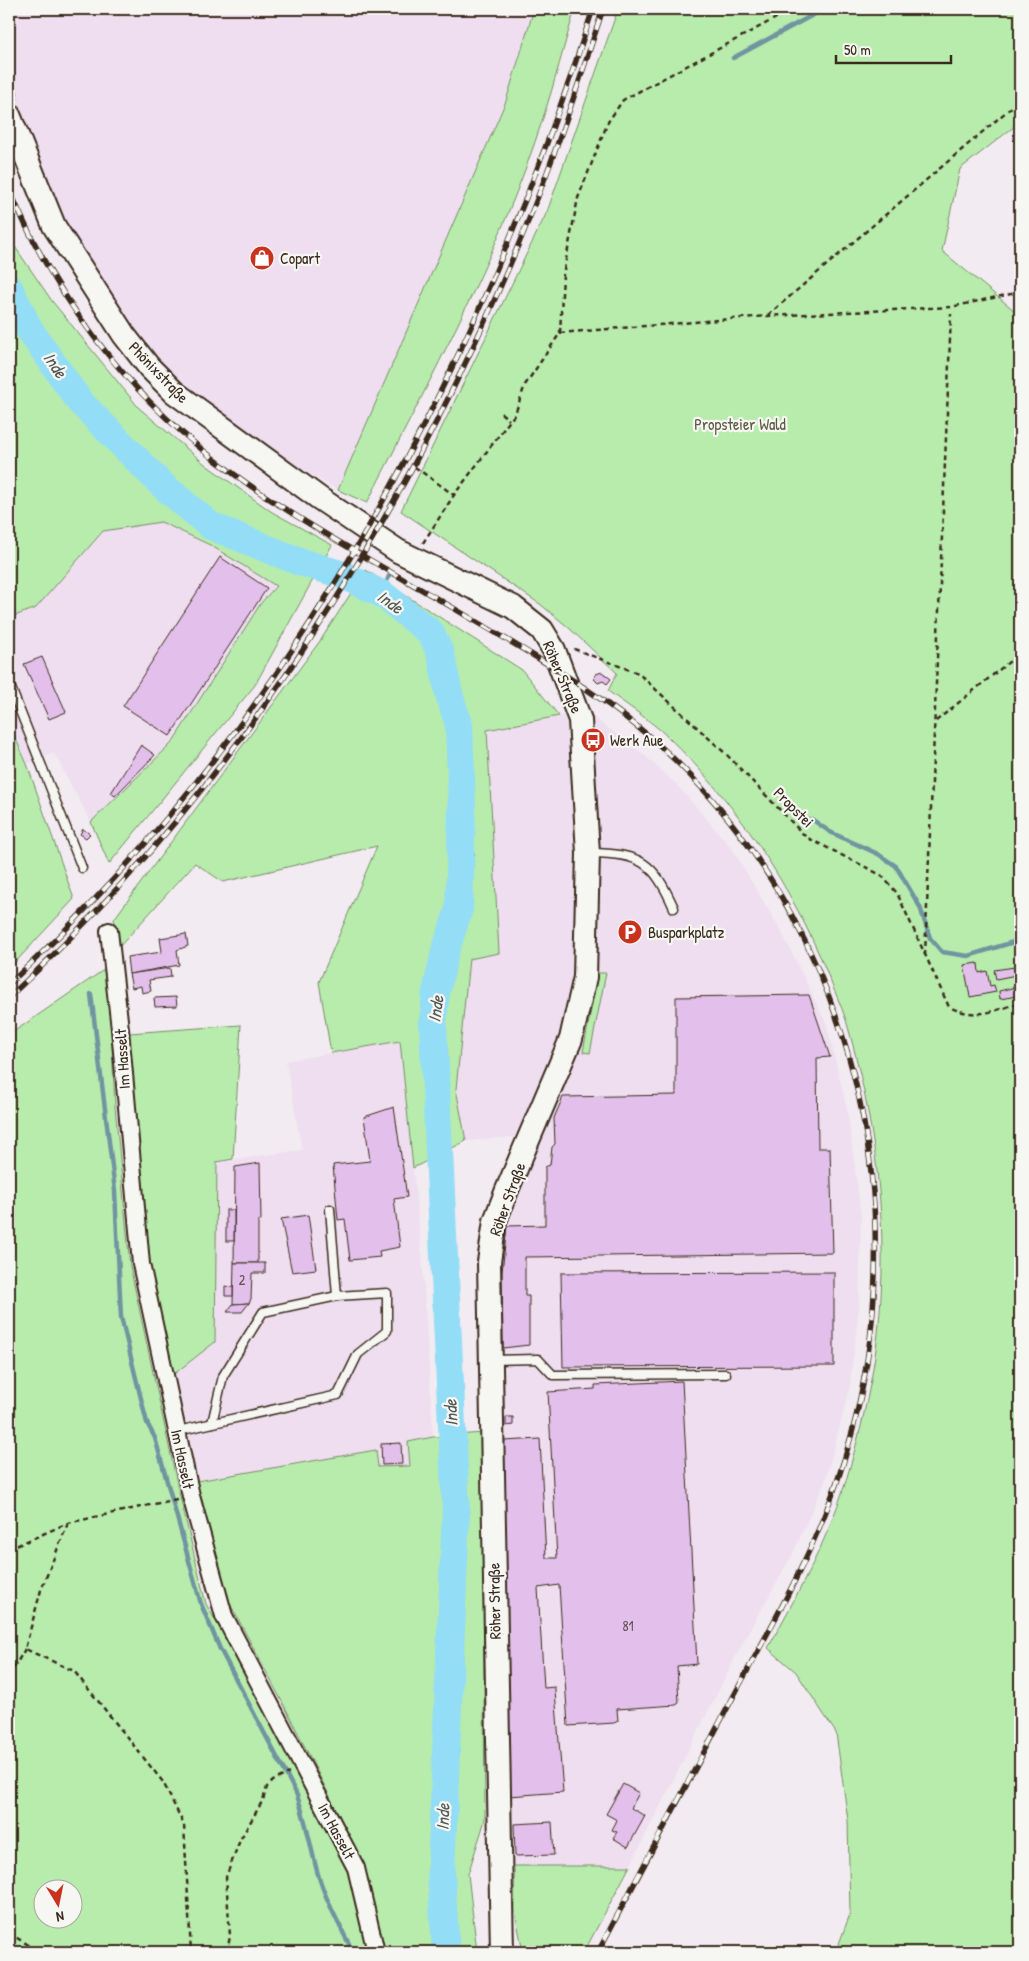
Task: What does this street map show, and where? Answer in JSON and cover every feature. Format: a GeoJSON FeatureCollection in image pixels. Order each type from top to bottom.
{"type":"FeatureCollection","features":[{"type":"Feature","properties":{"kind":"main road","name":"Phönixstraße"},"geometry":{"type":"LineString","coordinates":[[14,107],[54,226],[98,296],[149,366],[174,392],[200,413],[319,498],[406,555]]}},
{"type":"Feature","properties":{"kind":"main road","name":"Röher Straße"},"geometry":{"type":"LineString","coordinates":[[406,555],[514,607],[542,630],[554,650],[580,720],[588,853],[586,961],[578,1014],[557,1076],[495,1222],[489,1262],[502,1952]]}},
{"type":"Feature","properties":{"kind":"street","name":"Im Hasselt"},"geometry":{"type":"LineString","coordinates":[[109,931],[120,1030],[140,1264],[178,1431],[190,1496],[224,1616],[356,1868],[376,1952]]}},
{"type":"Feature","properties":{"kind":"lane"},"geometry":{"type":"LineString","coordinates":[[9,684],[9,689]]}},
{"type":"Feature","properties":{"kind":"lane"},"geometry":{"type":"LineString","coordinates":[[9,684],[82,868]]}},
{"type":"Feature","properties":{"kind":"lane"},"geometry":{"type":"LineString","coordinates":[[588,853],[627,856],[644,862],[655,872],[674,908]]}},
{"type":"Feature","properties":{"kind":"lane"},"geometry":{"type":"LineString","coordinates":[[330,1209],[337,1296]]}},
{"type":"Feature","properties":{"kind":"lane"},"geometry":{"type":"LineString","coordinates":[[178,1431],[338,1395],[358,1354],[387,1331],[387,1293],[337,1296],[263,1312],[223,1376],[212,1423]]}},
{"type":"Feature","properties":{"kind":"lane"},"geometry":{"type":"LineString","coordinates":[[490,1360],[538,1359],[553,1375],[726,1374]]}},
{"type":"Feature","properties":{"kind":"path"},"geometry":{"type":"LineString","coordinates":[[406,555],[454,495],[509,420],[516,414],[525,385],[560,333],[562,275],[578,198],[608,122],[623,100],[792,9]]}},
{"type":"Feature","properties":{"kind":"path"},"geometry":{"type":"LineString","coordinates":[[9,64],[14,107]]}},
{"type":"Feature","properties":{"kind":"path"},"geometry":{"type":"LineString","coordinates":[[768,316],[1020,100]]}},
{"type":"Feature","properties":{"kind":"path"},"geometry":{"type":"LineString","coordinates":[[560,333],[768,316],[951,306],[1020,292]]}},
{"type":"Feature","properties":{"kind":"path"},"geometry":{"type":"LineString","coordinates":[[925,957],[951,314]]}},
{"type":"Feature","properties":{"kind":"path"},"geometry":{"type":"LineString","coordinates":[[501,413],[509,420]]}},
{"type":"Feature","properties":{"kind":"path"},"geometry":{"type":"LineString","coordinates":[[415,467],[454,495]]}},
{"type":"Feature","properties":{"kind":"path","name":"Propstei"},"geometry":{"type":"LineString","coordinates":[[562,672],[567,647],[638,673],[726,754],[806,837],[881,875],[897,893],[949,1007],[963,1013],[978,1015],[1020,1003]]}},
{"type":"Feature","properties":{"kind":"path"},"geometry":{"type":"LineString","coordinates":[[936,721],[1020,654]]}},
{"type":"Feature","properties":{"kind":"path"},"geometry":{"type":"LineString","coordinates":[[9,1549],[68,1523],[176,1499]]}},
{"type":"Feature","properties":{"kind":"path"},"geometry":{"type":"LineString","coordinates":[[9,1676],[25,1649],[41,1590],[68,1523]]}},
{"type":"Feature","properties":{"kind":"path"},"geometry":{"type":"LineString","coordinates":[[25,1649],[74,1672],[163,1782],[184,1826],[191,1952]]}},
{"type":"Feature","properties":{"kind":"path"},"geometry":{"type":"LineString","coordinates":[[227,1952],[230,1936],[226,1878],[240,1840],[263,1800],[267,1787],[273,1781],[289,1773]]}},
{"type":"Feature","properties":{"kind":"path"},"geometry":{"type":"LineString","coordinates":[[9,1932],[40,1952]]}},
{"type":"Feature","properties":{"kind":"shaded area","name":"Copart"},"geometry":{"type":"Polygon","coordinates":[[[9,9],[534,9],[506,101],[338,490],[269,452],[182,382],[132,332],[106,293],[65,223],[17,100],[9,54],[9,9]]]}},
{"type":"Feature","properties":{"kind":"shaded area"},"geometry":{"type":"Polygon","coordinates":[[[161,522],[210,545],[276,586],[261,603],[172,743],[91,822],[54,753],[27,764],[14,736],[9,791],[9,618],[36,608],[103,531],[161,522]]]}},
{"type":"Feature","properties":{"kind":"shaded area"},"geometry":{"type":"Polygon","coordinates":[[[585,711],[644,755],[677,785],[733,850],[782,933],[827,1025],[848,1114],[861,1216],[859,1307],[849,1391],[825,1481],[793,1553],[744,1640],[630,1866],[506,1866],[493,1262],[515,1187],[545,1134],[466,1141],[456,1089],[469,959],[498,953],[487,730],[585,711]]]}},
{"type":"Feature","properties":{"kind":"shaded area"},"geometry":{"type":"Polygon","coordinates":[[[400,1041],[422,1257],[433,1437],[408,1442],[410,1466],[378,1467],[376,1450],[197,1481],[174,1374],[215,1342],[217,1162],[302,1150],[286,1061],[400,1041]]]}},
{"type":"Feature","properties":{"kind":"green space"},"geometry":{"type":"Polygon","coordinates":[[[534,9],[575,9],[543,118],[526,168],[485,266],[463,314],[367,503],[338,490],[506,101],[534,9]]]}},
{"type":"Feature","properties":{"kind":"green space","name":"Propsteier Wald"},"geometry":{"type":"Polygon","coordinates":[[[618,9],[1020,9],[1020,122],[960,169],[942,251],[1015,311],[1020,310],[1020,1952],[836,1952],[850,1914],[848,1820],[836,1733],[796,1672],[768,1648],[800,1588],[838,1506],[857,1442],[867,1398],[875,1355],[880,1311],[882,1238],[880,1201],[871,1127],[856,1055],[846,1020],[814,942],[780,878],[739,818],[717,790],[668,737],[608,691],[617,673],[568,627],[540,604],[401,511],[547,212],[618,9]]]}},
{"type":"Feature","properties":{"kind":"green space"},"geometry":{"type":"Polygon","coordinates":[[[9,238],[52,301],[139,408],[206,465],[272,512],[332,545],[255,685],[109,864],[91,822],[172,743],[261,603],[276,586],[210,545],[161,522],[103,531],[36,608],[9,618],[9,238]]]}},
{"type":"Feature","properties":{"kind":"green space"},"geometry":{"type":"Polygon","coordinates":[[[366,570],[522,670],[559,716],[487,730],[499,953],[469,959],[456,1089],[466,1141],[413,1168],[400,1041],[331,1053],[319,982],[377,846],[223,882],[195,863],[119,947],[114,919],[320,641],[366,570]]]}},
{"type":"Feature","properties":{"kind":"green space"},"geometry":{"type":"Polygon","coordinates":[[[14,735],[27,764],[74,899],[9,969],[9,791],[14,735]]]}},
{"type":"Feature","properties":{"kind":"green space"},"geometry":{"type":"Polygon","coordinates":[[[108,967],[115,1106],[130,1266],[178,1488],[206,1604],[255,1689],[348,1871],[368,1952],[9,1952],[9,1035],[108,967]]]}},
{"type":"Feature","properties":{"kind":"green space"},"geometry":{"type":"Polygon","coordinates":[[[598,973],[606,973],[590,1053],[583,1052],[598,973]]]}},
{"type":"Feature","properties":{"kind":"green space"},"geometry":{"type":"Polygon","coordinates":[[[241,1025],[233,1159],[217,1162],[215,1342],[174,1374],[150,1264],[129,1033],[241,1025]]]}},
{"type":"Feature","properties":{"kind":"green space"},"geometry":{"type":"Polygon","coordinates":[[[482,1433],[485,1820],[468,1874],[477,1952],[383,1952],[363,1863],[285,1707],[229,1602],[197,1481],[376,1450],[378,1467],[410,1466],[408,1442],[433,1437],[482,1433]]]}},
{"type":"Feature","properties":{"kind":"green space"},"geometry":{"type":"Polygon","coordinates":[[[514,1866],[630,1866],[584,1952],[523,1952],[515,1912],[514,1866]]]}},
{"type":"Feature","properties":{"kind":"building"},"geometry":{"type":"Polygon","coordinates":[[[220,557],[267,588],[170,736],[123,706],[220,557]]]}},
{"type":"Feature","properties":{"kind":"building"},"geometry":{"type":"Polygon","coordinates":[[[42,657],[66,712],[49,719],[24,664],[42,657]]]}},
{"type":"Feature","properties":{"kind":"building"},"geometry":{"type":"Polygon","coordinates":[[[602,672],[611,679],[607,684],[603,681],[598,683],[594,679],[596,674],[602,672]]]}},
{"type":"Feature","properties":{"kind":"building"},"geometry":{"type":"Polygon","coordinates":[[[141,745],[155,755],[115,796],[111,793],[141,745]]]}},
{"type":"Feature","properties":{"kind":"building"},"geometry":{"type":"Polygon","coordinates":[[[83,829],[90,834],[86,838],[80,834],[83,829]]]}},
{"type":"Feature","properties":{"kind":"building"},"geometry":{"type":"Polygon","coordinates":[[[186,934],[188,946],[177,950],[179,965],[129,974],[127,957],[162,952],[160,938],[186,934]]]}},
{"type":"Feature","properties":{"kind":"building"},"geometry":{"type":"Polygon","coordinates":[[[978,963],[979,973],[987,971],[990,986],[994,985],[996,992],[970,997],[964,965],[978,963]]]}},
{"type":"Feature","properties":{"kind":"building"},"geometry":{"type":"Polygon","coordinates":[[[1015,967],[1016,975],[996,979],[994,970],[1015,967]]]}},
{"type":"Feature","properties":{"kind":"building"},"geometry":{"type":"Polygon","coordinates":[[[170,968],[171,977],[149,980],[151,991],[142,993],[141,986],[132,988],[129,974],[170,968]]]}},
{"type":"Feature","properties":{"kind":"building"},"geometry":{"type":"Polygon","coordinates":[[[1016,987],[1017,996],[1000,999],[999,991],[1016,987]]]}},
{"type":"Feature","properties":{"kind":"building"},"geometry":{"type":"Polygon","coordinates":[[[809,995],[830,1057],[817,1058],[818,1148],[830,1148],[833,1253],[525,1257],[525,1296],[529,1296],[529,1345],[503,1348],[502,1272],[507,1226],[545,1225],[545,1167],[550,1165],[552,1147],[555,1144],[554,1118],[563,1097],[676,1095],[676,997],[809,995]]]}},
{"type":"Feature","properties":{"kind":"building"},"geometry":{"type":"Polygon","coordinates":[[[176,997],[177,1006],[155,1007],[154,998],[176,997]]]}},
{"type":"Feature","properties":{"kind":"building"},"geometry":{"type":"Polygon","coordinates":[[[394,1107],[407,1197],[394,1199],[400,1247],[379,1251],[380,1257],[350,1260],[345,1219],[338,1220],[333,1165],[370,1161],[364,1117],[394,1107]]]}},
{"type":"Feature","properties":{"kind":"building"},"geometry":{"type":"Polygon","coordinates":[[[260,1163],[261,1221],[258,1221],[258,1263],[234,1263],[235,1167],[260,1163]]]}},
{"type":"Feature","properties":{"kind":"building"},"geometry":{"type":"Polygon","coordinates":[[[226,1210],[234,1210],[234,1241],[226,1241],[226,1210]]]}},
{"type":"Feature","properties":{"kind":"building"},"geometry":{"type":"Polygon","coordinates":[[[308,1215],[316,1269],[292,1272],[281,1219],[308,1215]]]}},
{"type":"Feature","properties":{"kind":"building"},"geometry":{"type":"Polygon","coordinates":[[[234,1263],[265,1263],[265,1273],[252,1273],[251,1299],[249,1303],[233,1304],[234,1263]]]}},
{"type":"Feature","properties":{"kind":"building"},"geometry":{"type":"Polygon","coordinates":[[[834,1272],[834,1366],[563,1367],[561,1273],[834,1272]]]}},
{"type":"Feature","properties":{"kind":"building"},"geometry":{"type":"Polygon","coordinates":[[[225,1286],[233,1287],[233,1296],[225,1296],[225,1286]]]}},
{"type":"Feature","properties":{"kind":"building"},"geometry":{"type":"Polygon","coordinates":[[[249,1303],[242,1312],[227,1312],[233,1304],[249,1303]]]}},
{"type":"Feature","properties":{"kind":"building"},"geometry":{"type":"Polygon","coordinates":[[[682,1381],[697,1664],[677,1666],[679,1703],[676,1705],[617,1709],[618,1721],[614,1723],[568,1726],[559,1585],[538,1588],[544,1688],[555,1687],[563,1792],[509,1796],[504,1441],[540,1439],[546,1558],[557,1558],[548,1392],[595,1389],[595,1385],[682,1381]]]}},
{"type":"Feature","properties":{"kind":"building"},"geometry":{"type":"Polygon","coordinates":[[[506,1417],[513,1417],[513,1425],[506,1426],[506,1417]]]}},
{"type":"Feature","properties":{"kind":"building"},"geometry":{"type":"Polygon","coordinates":[[[401,1443],[402,1464],[382,1465],[381,1444],[401,1443]]]}},
{"type":"Feature","properties":{"kind":"building"},"geometry":{"type":"Polygon","coordinates":[[[623,1784],[639,1793],[631,1808],[645,1816],[628,1847],[613,1838],[617,1832],[612,1830],[617,1820],[606,1814],[623,1784]]]}},
{"type":"Feature","properties":{"kind":"building"},"geometry":{"type":"Polygon","coordinates":[[[552,1822],[554,1855],[515,1856],[514,1824],[552,1822]]]}},
{"type":"Feature","properties":{"kind":"waterway"},"geometry":{"type":"LineString","coordinates":[[733,58],[824,9]]}},
{"type":"Feature","properties":{"kind":"waterway","name":"Inde"},"geometry":{"type":"LineString","coordinates":[[9,288],[29,329],[80,402],[161,484],[211,526],[300,562],[343,575],[382,594],[431,633],[441,655],[449,694],[459,725],[462,807],[459,909],[445,952],[436,992],[433,1024],[456,1510],[441,1874],[446,1952]]}},
{"type":"Feature","properties":{"kind":"waterway"},"geometry":{"type":"LineString","coordinates":[[382,594],[389,576]]}},
{"type":"Feature","properties":{"kind":"waterway"},"geometry":{"type":"LineString","coordinates":[[800,819],[813,820],[830,832],[878,854],[896,866],[920,907],[930,938],[942,952],[968,956],[1020,940]]}},
{"type":"Feature","properties":{"kind":"waterway"},"geometry":{"type":"LineString","coordinates":[[461,854],[473,854]]}},
{"type":"Feature","properties":{"kind":"waterway"},"geometry":{"type":"LineString","coordinates":[[91,994],[115,1191],[121,1317],[147,1423],[155,1438],[201,1604],[220,1649],[296,1793],[320,1881],[353,1952]]}},
{"type":"Feature","properties":{"kind":"railway"},"geometry":{"type":"LineString","coordinates":[[9,984],[110,883],[203,773],[287,657],[364,535],[432,408],[493,278],[546,144],[593,9]]}},
{"type":"Feature","properties":{"kind":"railway"},"geometry":{"type":"LineString","coordinates":[[9,997],[93,915],[171,827],[244,734],[311,637],[374,537],[430,433],[482,327],[529,219],[568,114],[603,9]]}},
{"type":"Feature","properties":{"kind":"railway"},"geometry":{"type":"LineString","coordinates":[[9,188],[26,227],[47,265],[94,337],[150,402],[181,432],[214,459],[277,504],[444,602],[581,686],[630,721],[676,761],[740,834],[792,916],[832,1004],[859,1096],[873,1192],[874,1289],[863,1385],[838,1479],[805,1559],[598,1952]]}},
{"type":"Feature","properties":{"kind":"place","name":"Copart"},"geometry":{"type":"Point","coordinates":[262,258]}},
{"type":"Feature","properties":{"kind":"place","name":"Werk Aue"},"geometry":{"type":"Point","coordinates":[593,740]}},
{"type":"Feature","properties":{"kind":"place","name":"Busparkplatz"},"geometry":{"type":"Point","coordinates":[630,932]}}]}
